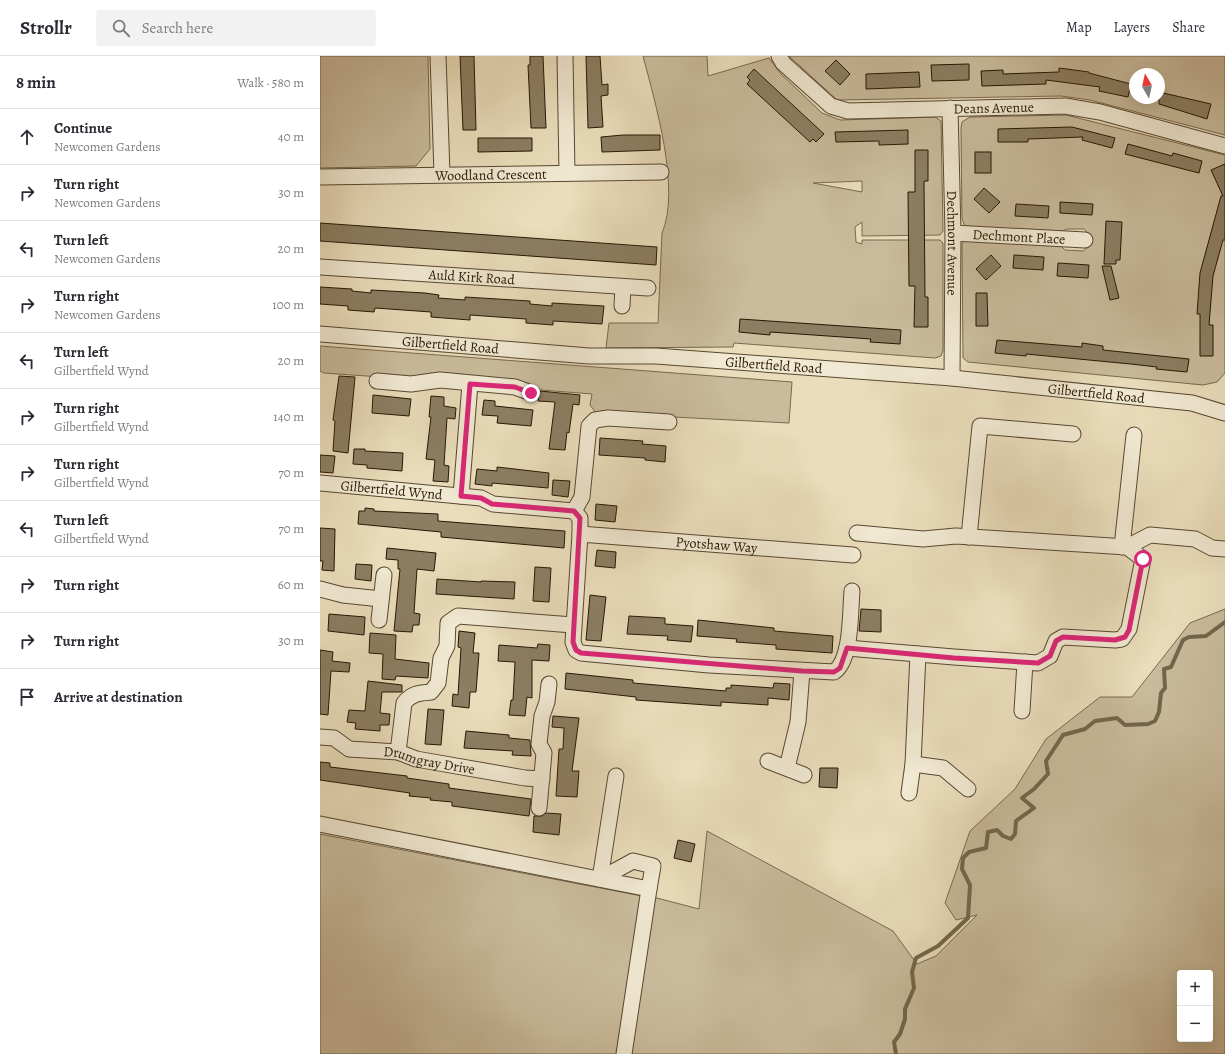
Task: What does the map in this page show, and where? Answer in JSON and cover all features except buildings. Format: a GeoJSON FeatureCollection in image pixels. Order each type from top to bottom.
{"type":"FeatureCollection","features":[{"type":"Feature","properties":{"kind":"street"},"geometry":{"type":"LineString","coordinates":[[438,56],[442,174]]}},
{"type":"Feature","properties":{"kind":"street"},"geometry":{"type":"LineString","coordinates":[[565,56],[568,173]]}},
{"type":"Feature","properties":{"kind":"street","name":"Deans Avenue"},"geometry":{"type":"LineString","coordinates":[[779,56],[783,63],[831,106],[848,111],[1065,106],[1100,112],[1225,146]]}},
{"type":"Feature","properties":{"kind":"street","name":"Dechmont Avenue"},"geometry":{"type":"LineString","coordinates":[[950,108],[953,232],[952,378]]}},
{"type":"Feature","properties":{"kind":"street","name":"Woodland Crescent"},"geometry":{"type":"LineString","coordinates":[[320,177],[442,174],[662,172]]}},
{"type":"Feature","properties":{"kind":"street","name":"Dechmont Place"},"geometry":{"type":"LineString","coordinates":[[953,232],[1085,240]]}},
{"type":"Feature","properties":{"kind":"street","name":"Auld Kirk Road"},"geometry":{"type":"LineString","coordinates":[[320,266],[648,288]]}},
{"type":"Feature","properties":{"kind":"street"},"geometry":{"type":"LineString","coordinates":[[622,306],[623,287]]}},
{"type":"Feature","properties":{"kind":"street","name":"Gilbertfield Road"},"geometry":{"type":"LineString","coordinates":[[320,334],[589,356],[656,356],[952,378],[1192,403],[1225,413]]}},
{"type":"Feature","properties":{"kind":"street"},"geometry":{"type":"LineString","coordinates":[[377,381],[411,384],[440,380],[515,387],[531,393]]}},
{"type":"Feature","properties":{"kind":"street"},"geometry":{"type":"LineString","coordinates":[[461,496],[470,384]]}},
{"type":"Feature","properties":{"kind":"street"},"geometry":{"type":"LineString","coordinates":[[669,422],[608,418],[595,420],[589,426],[582,497],[574,511],[580,518],[573,625],[574,646],[581,653],[802,671],[834,672],[840,668],[847,648],[852,591]]}},
{"type":"Feature","properties":{"kind":"street"},"geometry":{"type":"LineString","coordinates":[[969,537],[980,426],[1074,434]]}},
{"type":"Feature","properties":{"kind":"street"},"geometry":{"type":"LineString","coordinates":[[1124,547],[1134,435]]}},
{"type":"Feature","properties":{"kind":"street","name":"Gilbertfield Wynd"},"geometry":{"type":"LineString","coordinates":[[320,483],[481,498],[492,504],[574,511]]}},
{"type":"Feature","properties":{"kind":"street"},"geometry":{"type":"LineString","coordinates":[[857,533],[923,539],[956,536],[1124,547],[1150,535],[1195,539],[1212,548],[1225,549]]}},
{"type":"Feature","properties":{"kind":"street","name":"Pyotshaw Way"},"geometry":{"type":"LineString","coordinates":[[580,534],[853,555]]}},
{"type":"Feature","properties":{"kind":"street"},"geometry":{"type":"LineString","coordinates":[[847,648],[1038,663],[1047,660],[1056,641],[1063,637],[1115,640],[1125,637],[1129,630],[1143,559],[1124,547]]}},
{"type":"Feature","properties":{"kind":"street"},"geometry":{"type":"LineString","coordinates":[[380,620],[384,575]]}},
{"type":"Feature","properties":{"kind":"street"},"geometry":{"type":"LineString","coordinates":[[320,589],[343,594],[381,599]]}},
{"type":"Feature","properties":{"kind":"street"},"geometry":{"type":"LineString","coordinates":[[398,752],[404,703],[408,697],[416,694],[432,692],[438,683],[441,658],[447,646],[448,623],[451,619],[458,616],[573,625]]}},
{"type":"Feature","properties":{"kind":"street"},"geometry":{"type":"LineString","coordinates":[[909,793],[913,764],[918,654]]}},
{"type":"Feature","properties":{"kind":"street"},"geometry":{"type":"LineString","coordinates":[[1022,711],[1025,662]]}},
{"type":"Feature","properties":{"kind":"street"},"geometry":{"type":"LineString","coordinates":[[787,768],[798,722],[802,671]]}},
{"type":"Feature","properties":{"kind":"street"},"geometry":{"type":"LineString","coordinates":[[539,808],[544,753],[539,744],[542,716],[547,702],[550,684]]}},
{"type":"Feature","properties":{"kind":"street","name":"Drumgray Drive"},"geometry":{"type":"LineString","coordinates":[[320,737],[334,738],[349,749],[398,752],[416,759],[525,778],[542,779]]}},
{"type":"Feature","properties":{"kind":"street"},"geometry":{"type":"LineString","coordinates":[[768,761],[804,775]]}},
{"type":"Feature","properties":{"kind":"street"},"geometry":{"type":"LineString","coordinates":[[913,764],[943,768],[968,789]]}},
{"type":"Feature","properties":{"kind":"street"},"geometry":{"type":"LineString","coordinates":[[600,880],[616,776]]}},
{"type":"Feature","properties":{"kind":"street"},"geometry":{"type":"LineString","coordinates":[[320,824],[649,889]]}},
{"type":"Feature","properties":{"kind":"street"},"geometry":{"type":"LineString","coordinates":[[600,880],[633,861],[654,866],[649,889],[624,1054]]}},
{"type":"Feature","properties":{"kind":"shaded area"},"geometry":{"type":"Polygon","coordinates":[[[320,56],[428,56],[430,149],[416,166],[320,168],[320,56]]]}},
{"type":"Feature","properties":{"kind":"shaded area"},"geometry":{"type":"Polygon","coordinates":[[[643,56],[707,56],[708,76],[769,58],[781,74],[822,113],[840,120],[935,117],[941,121],[943,231],[940,235],[862,236],[862,222],[855,227],[856,242],[862,244],[862,240],[940,240],[943,243],[943,350],[941,356],[935,358],[734,343],[733,347],[606,348],[609,323],[658,323],[662,233],[667,215],[669,193],[668,170],[659,121],[643,56]],[[862,181],[813,183],[862,192],[862,181]]]}},
{"type":"Feature","properties":{"kind":"shaded area"},"geometry":{"type":"Polygon","coordinates":[[[789,56],[1225,56],[1225,135],[1090,100],[1061,96],[837,100],[789,56]]]}},
{"type":"Feature","properties":{"kind":"shaded area"},"geometry":{"type":"Polygon","coordinates":[[[1066,115],[1225,155],[1225,373],[1217,382],[1203,385],[968,362],[963,358],[962,244],[964,241],[1060,245],[1065,250],[1083,251],[1091,245],[1091,236],[1084,229],[1067,229],[1061,232],[965,226],[962,219],[962,122],[970,117],[1066,115]]]}},
{"type":"Feature","properties":{"kind":"shaded area"},"geometry":{"type":"Polygon","coordinates":[[[320,346],[792,382],[789,423],[596,413],[590,405],[592,394],[541,390],[536,388],[324,373],[320,371],[320,346]]]}},
{"type":"Feature","properties":{"kind":"shaded area"},"geometry":{"type":"Polygon","coordinates":[[[1225,609],[1225,1054],[631,1054],[653,897],[699,909],[707,831],[893,931],[917,964],[936,956],[977,915],[956,920],[945,903],[970,831],[1015,789],[1046,739],[1100,697],[1132,697],[1190,623],[1225,609]]]}},
{"type":"Feature","properties":{"kind":"shaded area"},"geometry":{"type":"Polygon","coordinates":[[[320,834],[642,896],[618,1054],[320,1054],[320,834]]]}},
{"type":"Feature","properties":{"kind":"waterway"},"geometry":{"type":"LineString","coordinates":[[896,1054],[894,1042],[900,1034],[905,1019],[905,1009],[914,988],[912,972],[916,958],[938,946],[968,918],[970,885],[962,869],[963,858],[969,852],[986,848],[988,832],[997,830],[1003,836],[1011,839],[1015,834],[1016,821],[1034,808],[1022,798],[1034,789],[1048,774],[1046,761],[1063,735],[1085,729],[1095,721],[1117,718],[1125,725],[1148,724],[1155,721],[1159,712],[1161,693],[1165,688],[1164,669],[1171,667],[1183,640],[1189,637],[1206,636],[1225,622]]}},
{"type":"Feature","properties":{"kind":"route"},"geometry":{"type":"LineString","coordinates":[[531,393],[515,387],[470,384],[461,496],[481,498],[492,504],[574,511],[580,518],[578,580],[573,625],[573,642],[576,650],[581,653],[709,665],[752,666],[802,671],[834,672],[840,668],[847,648],[954,658],[1038,663],[1047,660],[1056,641],[1063,637],[1118,640],[1125,637],[1129,630],[1143,559]]}}]}
